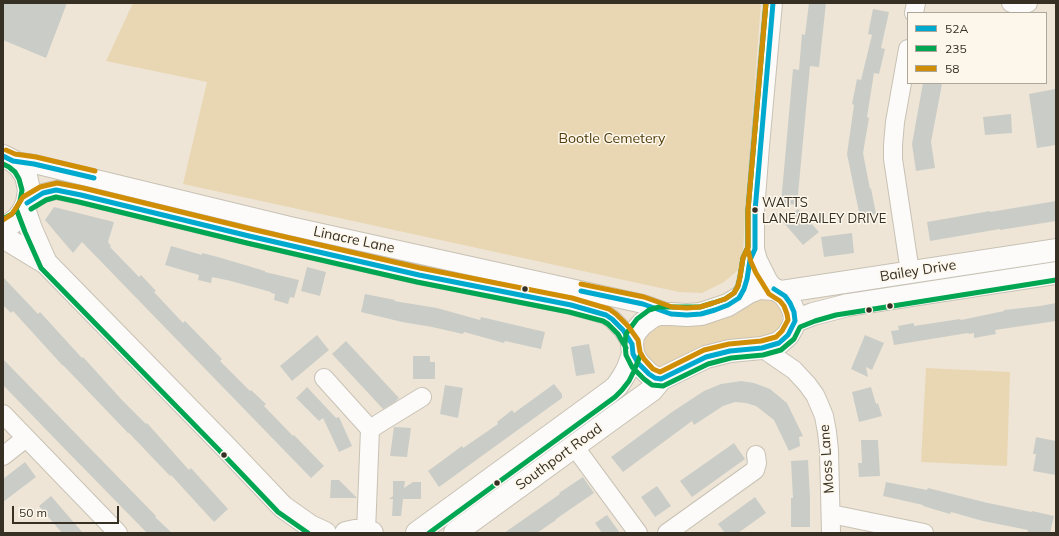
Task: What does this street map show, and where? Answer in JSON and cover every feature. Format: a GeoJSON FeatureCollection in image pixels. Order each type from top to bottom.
{"type":"FeatureCollection","features":[{"type":"Feature","properties":{"kind":"main road"},"geometry":{"type":"LineString","coordinates":[[8,159],[20,167],[26,176],[29,190],[26,206],[31,229],[46,263]]}},
{"type":"Feature","properties":{"kind":"main road"},"geometry":{"type":"LineString","coordinates":[[3,227],[9,225],[17,219],[26,206]]}},
{"type":"Feature","properties":{"kind":"main road"},"geometry":{"type":"LineString","coordinates":[[3,237],[46,263],[218,438],[283,507],[310,526],[325,533]]}},
{"type":"Feature","properties":{"kind":"main road","name":"Bailey Drive"},"geometry":{"type":"LineString","coordinates":[[671,314],[702,314],[728,305],[749,292],[759,288],[777,290],[1056,250]]}},
{"type":"Feature","properties":{"kind":"main road","name":"Bailey Drive"},"geometry":{"type":"LineString","coordinates":[[661,379],[706,357],[730,351],[762,348],[779,343],[792,328],[813,314],[848,305],[1056,273]]}},
{"type":"Feature","properties":{"kind":"main road"},"geometry":{"type":"LineString","coordinates":[[777,290],[790,302],[794,312],[792,328]]}},
{"type":"Feature","properties":{"kind":"main road","name":"Southport Road"},"geometry":{"type":"LineString","coordinates":[[417,533],[617,386],[628,368],[633,349],[633,336],[636,330],[653,316],[660,314],[671,314]]}},
{"type":"Feature","properties":{"kind":"main road"},"geometry":{"type":"LineString","coordinates":[[633,349],[638,363],[649,374],[655,378],[661,379]]}},
{"type":"Feature","properties":{"kind":"main road","name":"Southport Road"},"geometry":{"type":"LineString","coordinates":[[455,533],[652,390],[661,379]]}},
{"type":"Feature","properties":{"kind":"main road"},"geometry":{"type":"LineString","coordinates":[[283,507],[297,533]]}},
{"type":"Feature","properties":{"kind":"street"},"geometry":{"type":"LineString","coordinates":[[772,3],[756,204],[755,249],[762,269],[777,290]]}},
{"type":"Feature","properties":{"kind":"street"},"geometry":{"type":"LineString","coordinates":[[1011,3],[1028,3]]}},
{"type":"Feature","properties":{"kind":"street"},"geometry":{"type":"LineString","coordinates":[[907,55],[895,122],[893,159],[910,272]]}},
{"type":"Feature","properties":{"kind":"street","name":"Linacre Lane"},"geometry":{"type":"LineString","coordinates":[[8,159],[290,226],[643,304],[671,314]]}},
{"type":"Feature","properties":{"kind":"street","name":"Linacre Lane"},"geometry":{"type":"LineString","coordinates":[[26,206],[43,193],[56,190],[419,275],[571,305],[606,315],[612,319],[623,330],[633,349]]}},
{"type":"Feature","properties":{"kind":"street"},"geometry":{"type":"LineString","coordinates":[[739,298],[744,289],[750,260],[755,249]]}},
{"type":"Feature","properties":{"kind":"street"},"geometry":{"type":"LineString","coordinates":[[792,328],[789,350],[794,370]]}},
{"type":"Feature","properties":{"kind":"street","name":"Moss Lane"},"geometry":{"type":"LineString","coordinates":[[762,348],[794,370],[808,384],[824,416],[828,432],[831,533]]}},
{"type":"Feature","properties":{"kind":"street"},"geometry":{"type":"LineString","coordinates":[[324,378],[370,429],[361,533]]}},
{"type":"Feature","properties":{"kind":"street"},"geometry":{"type":"LineString","coordinates":[[370,429],[422,397]]}},
{"type":"Feature","properties":{"kind":"street"},"geometry":{"type":"LineString","coordinates":[[3,414],[118,533]]}},
{"type":"Feature","properties":{"kind":"street"},"geometry":{"type":"LineString","coordinates":[[3,456],[26,438]]}},
{"type":"Feature","properties":{"kind":"street"},"geometry":{"type":"LineString","coordinates":[[574,446],[638,533]]}},
{"type":"Feature","properties":{"kind":"street"},"geometry":{"type":"LineString","coordinates":[[667,533],[755,470],[757,463],[756,455]]}},
{"type":"Feature","properties":{"kind":"street"},"geometry":{"type":"LineString","coordinates":[[831,514],[924,533]]}},
{"type":"Feature","properties":{"kind":"green space","name":"Bootle Cemetery"},"geometry":{"type":"Polygon","coordinates":[[[133,3],[761,3],[746,194],[743,253],[737,271],[724,282],[702,293],[679,292],[183,184],[207,82],[106,61],[133,3]]]}},
{"type":"Feature","properties":{"kind":"green space"},"geometry":{"type":"Polygon","coordinates":[[[761,299],[772,301],[781,310],[782,323],[779,329],[773,334],[662,367],[657,367],[644,356],[642,339],[651,326],[761,299]]]}},
{"type":"Feature","properties":{"kind":"green space"},"geometry":{"type":"Polygon","coordinates":[[[926,368],[1010,372],[1007,466],[921,462],[926,368]]]}},
{"type":"Feature","properties":{"kind":"building"},"geometry":{"type":"Polygon","coordinates":[[[3,3],[67,3],[46,58],[3,40],[3,3]]]}},
{"type":"Feature","properties":{"kind":"building"},"geometry":{"type":"Polygon","coordinates":[[[809,3],[826,3],[819,67],[810,66],[797,205],[781,203],[793,69],[799,70],[802,34],[805,35],[809,3]]]}},
{"type":"Feature","properties":{"kind":"building"},"geometry":{"type":"Polygon","coordinates":[[[873,9],[889,12],[881,48],[885,49],[879,74],[874,73],[863,153],[876,214],[860,217],[847,154],[854,105],[852,104],[857,79],[861,80],[872,35],[868,34],[873,9]]]}},
{"type":"Feature","properties":{"kind":"building"},"geometry":{"type":"Polygon","coordinates":[[[923,84],[942,84],[931,142],[935,168],[916,171],[912,144],[923,84]]]}},
{"type":"Feature","properties":{"kind":"building"},"geometry":{"type":"Polygon","coordinates":[[[1055,89],[1056,145],[1037,148],[1029,94],[1055,89]]]}},
{"type":"Feature","properties":{"kind":"building"},"geometry":{"type":"Polygon","coordinates":[[[1011,114],[1012,133],[985,135],[983,117],[1011,114]]]}},
{"type":"Feature","properties":{"kind":"building"},"geometry":{"type":"Polygon","coordinates":[[[1056,201],[1056,221],[930,241],[927,222],[1056,201]]]}},
{"type":"Feature","properties":{"kind":"building"},"geometry":{"type":"Polygon","coordinates":[[[54,207],[114,222],[108,242],[111,246],[110,247],[139,277],[141,275],[156,291],[154,292],[183,323],[185,321],[222,359],[220,361],[250,391],[251,390],[266,404],[264,406],[324,466],[311,478],[82,242],[73,253],[45,220],[54,207]]]}},
{"type":"Feature","properties":{"kind":"building"},"geometry":{"type":"Polygon","coordinates":[[[798,209],[819,232],[803,245],[783,222],[798,209]]]}},
{"type":"Feature","properties":{"kind":"building"},"geometry":{"type":"Polygon","coordinates":[[[852,233],[854,253],[824,257],[821,237],[852,233]]]}},
{"type":"Feature","properties":{"kind":"building"},"geometry":{"type":"Polygon","coordinates":[[[171,246],[202,255],[202,253],[218,257],[265,272],[299,280],[294,298],[290,297],[288,304],[274,300],[275,294],[271,292],[227,280],[212,277],[211,283],[198,280],[199,275],[165,265],[171,246]]]}},
{"type":"Feature","properties":{"kind":"building"},"geometry":{"type":"Polygon","coordinates":[[[307,267],[326,272],[320,296],[301,291],[307,267]]]}},
{"type":"Feature","properties":{"kind":"building"},"geometry":{"type":"Polygon","coordinates":[[[3,277],[38,314],[40,312],[122,400],[146,424],[147,423],[189,470],[191,468],[228,509],[214,522],[171,475],[170,476],[63,366],[13,311],[11,313],[3,305],[3,277]]]}},
{"type":"Feature","properties":{"kind":"building"},"geometry":{"type":"Polygon","coordinates":[[[365,294],[395,300],[394,301],[437,308],[480,320],[481,317],[545,332],[541,349],[505,341],[504,343],[464,332],[463,334],[361,312],[365,294]]]}},
{"type":"Feature","properties":{"kind":"building"},"geometry":{"type":"Polygon","coordinates":[[[1056,303],[1056,321],[995,330],[996,334],[974,338],[974,333],[968,333],[894,345],[891,331],[899,330],[898,326],[914,323],[914,326],[961,320],[1004,310],[1056,303]]]}},
{"type":"Feature","properties":{"kind":"building"},"geometry":{"type":"Polygon","coordinates":[[[317,335],[329,350],[292,381],[280,366],[317,335]]]}},
{"type":"Feature","properties":{"kind":"building"},"geometry":{"type":"Polygon","coordinates":[[[865,335],[884,343],[872,370],[866,367],[868,377],[851,369],[865,335]]]}},
{"type":"Feature","properties":{"kind":"building"},"geometry":{"type":"Polygon","coordinates":[[[346,341],[399,398],[395,402],[383,409],[332,354],[346,341]]]}},
{"type":"Feature","properties":{"kind":"building"},"geometry":{"type":"Polygon","coordinates":[[[589,344],[595,373],[576,376],[571,347],[589,344]]]}},
{"type":"Feature","properties":{"kind":"building"},"geometry":{"type":"Polygon","coordinates":[[[413,356],[430,356],[430,362],[435,362],[435,379],[413,379],[413,356]]]}},
{"type":"Feature","properties":{"kind":"building"},"geometry":{"type":"Polygon","coordinates":[[[3,359],[172,533],[147,533],[58,442],[3,385],[3,359]]]}},
{"type":"Feature","properties":{"kind":"building"},"geometry":{"type":"Polygon","coordinates":[[[741,381],[754,383],[770,389],[787,403],[803,436],[799,437],[800,446],[789,451],[774,420],[756,406],[735,402],[723,406],[694,425],[692,421],[623,472],[611,457],[672,412],[704,391],[721,384],[741,381]]]}},
{"type":"Feature","properties":{"kind":"building"},"geometry":{"type":"Polygon","coordinates":[[[554,384],[562,394],[562,398],[439,487],[428,471],[462,446],[463,448],[498,424],[497,422],[512,410],[514,413],[554,384]]]}},
{"type":"Feature","properties":{"kind":"building"},"geometry":{"type":"Polygon","coordinates":[[[445,385],[463,388],[458,418],[440,414],[445,385]]]}},
{"type":"Feature","properties":{"kind":"building"},"geometry":{"type":"Polygon","coordinates":[[[307,387],[336,418],[339,417],[352,446],[339,452],[323,418],[319,421],[296,398],[307,387]]]}},
{"type":"Feature","properties":{"kind":"building"},"geometry":{"type":"Polygon","coordinates":[[[871,387],[876,404],[878,403],[882,416],[859,422],[852,392],[871,387]]]}},
{"type":"Feature","properties":{"kind":"building"},"geometry":{"type":"Polygon","coordinates":[[[394,427],[411,428],[407,457],[390,456],[394,427]]]}},
{"type":"Feature","properties":{"kind":"building"},"geometry":{"type":"Polygon","coordinates":[[[1036,437],[1056,441],[1056,475],[1033,471],[1036,454],[1033,454],[1036,437]]]}},
{"type":"Feature","properties":{"kind":"building"},"geometry":{"type":"Polygon","coordinates":[[[861,440],[878,440],[880,476],[859,477],[858,463],[862,463],[861,440]]]}},
{"type":"Feature","properties":{"kind":"building"},"geometry":{"type":"Polygon","coordinates":[[[734,443],[745,459],[692,497],[680,481],[734,443]]]}},
{"type":"Feature","properties":{"kind":"building"},"geometry":{"type":"Polygon","coordinates":[[[808,460],[810,527],[791,527],[791,498],[793,498],[791,461],[808,460]]]}},
{"type":"Feature","properties":{"kind":"building"},"geometry":{"type":"Polygon","coordinates":[[[25,462],[36,477],[3,502],[3,479],[25,462]]]}},
{"type":"Feature","properties":{"kind":"building"},"geometry":{"type":"Polygon","coordinates":[[[583,477],[594,493],[556,520],[537,533],[504,533],[560,494],[559,493],[583,477]]]}},
{"type":"Feature","properties":{"kind":"building"},"geometry":{"type":"Polygon","coordinates":[[[331,480],[339,480],[357,498],[330,498],[331,480]]]}},
{"type":"Feature","properties":{"kind":"building"},"geometry":{"type":"Polygon","coordinates":[[[393,481],[405,481],[404,488],[413,482],[421,482],[421,499],[403,499],[401,516],[392,516],[393,499],[389,499],[393,496],[393,481]]]}},
{"type":"Feature","properties":{"kind":"building"},"geometry":{"type":"Polygon","coordinates":[[[886,482],[927,490],[928,488],[988,503],[1054,516],[1050,533],[1027,533],[1028,530],[983,521],[951,512],[950,514],[923,505],[883,496],[886,482]]]}},
{"type":"Feature","properties":{"kind":"building"},"geometry":{"type":"Polygon","coordinates":[[[657,486],[671,506],[655,517],[641,497],[657,486]]]}},
{"type":"Feature","properties":{"kind":"building"},"geometry":{"type":"Polygon","coordinates":[[[51,496],[83,533],[62,533],[39,506],[51,496]]]}},
{"type":"Feature","properties":{"kind":"building"},"geometry":{"type":"Polygon","coordinates":[[[755,497],[766,513],[738,533],[725,533],[718,524],[755,497]]]}},
{"type":"Feature","properties":{"kind":"building"},"geometry":{"type":"Polygon","coordinates":[[[607,515],[620,533],[602,533],[595,523],[607,515]]]}},
{"type":"Feature","properties":{"kind":"transit line","name":"235"},"geometry":{"type":"LineString","coordinates":[[766,3],[748,210],[748,247],[743,258],[738,286],[734,293],[725,299],[713,303],[700,307],[659,307],[649,310],[637,319],[626,334],[626,355],[632,367],[644,379],[652,385],[663,386],[708,364],[731,358],[763,355],[781,350],[794,339],[800,327],[836,315],[1056,280]]}},
{"type":"Feature","properties":{"kind":"transit line","name":"58"},"geometry":{"type":"LineString","coordinates":[[3,220],[12,214],[23,197],[40,187],[57,183],[420,268],[572,298],[609,309],[616,314],[628,326],[638,340],[640,352],[644,359],[653,369],[660,372],[704,350],[729,344],[761,341],[776,337],[782,331],[788,320],[784,306],[780,301],[769,294],[756,273],[748,250],[748,210],[766,3]]}},
{"type":"Feature","properties":{"kind":"transit line","name":"52A"},"geometry":{"type":"LineString","coordinates":[[739,298],[744,289],[750,260],[755,249],[755,211],[773,3]]}},
{"type":"Feature","properties":{"kind":"transit line","name":"58"},"geometry":{"type":"LineString","coordinates":[[6,150],[15,154],[36,157],[95,171]]}},
{"type":"Feature","properties":{"kind":"transit line","name":"52A"},"geometry":{"type":"LineString","coordinates":[[3,156],[13,161],[34,164],[94,178]]}},
{"type":"Feature","properties":{"kind":"transit line","name":"235"},"geometry":{"type":"LineString","coordinates":[[3,164],[15,172],[22,190],[20,201],[16,209],[12,214],[3,219]]}},
{"type":"Feature","properties":{"kind":"transit line","name":"52A"},"geometry":{"type":"LineString","coordinates":[[27,203],[43,193],[56,190],[419,275],[571,305],[606,315],[612,319],[623,330],[632,344],[633,354],[638,363],[649,374],[655,378],[661,379],[706,357],[730,351],[762,348],[779,343],[788,335],[795,321],[794,312],[790,303],[785,296],[774,289]]}},
{"type":"Feature","properties":{"kind":"transit line","name":"235"},"geometry":{"type":"LineString","coordinates":[[31,209],[46,200],[56,197],[417,282],[569,312],[603,321],[608,324],[618,334],[626,348]]}},
{"type":"Feature","properties":{"kind":"transit line","name":"235"},"geometry":{"type":"LineString","coordinates":[[17,211],[41,268],[278,512],[308,533]]}},
{"type":"Feature","properties":{"kind":"transit line","name":"58"},"geometry":{"type":"LineString","coordinates":[[581,284],[644,297],[672,307],[700,307],[713,303],[725,299],[734,293],[738,286],[743,258],[748,247],[748,232]]}},
{"type":"Feature","properties":{"kind":"transit line","name":"52A"},"geometry":{"type":"LineString","coordinates":[[581,291],[643,304],[671,314],[687,315],[701,314],[715,310],[728,305],[739,298]]}},
{"type":"Feature","properties":{"kind":"transit line","name":"235"},"geometry":{"type":"LineString","coordinates":[[429,533],[615,397],[629,381],[640,356]]}},
{"type":"Feature","properties":{"kind":"place","name":"WATTS LANE/BAILEY DRIVE"},"geometry":{"type":"Point","coordinates":[755,210]}}]}
